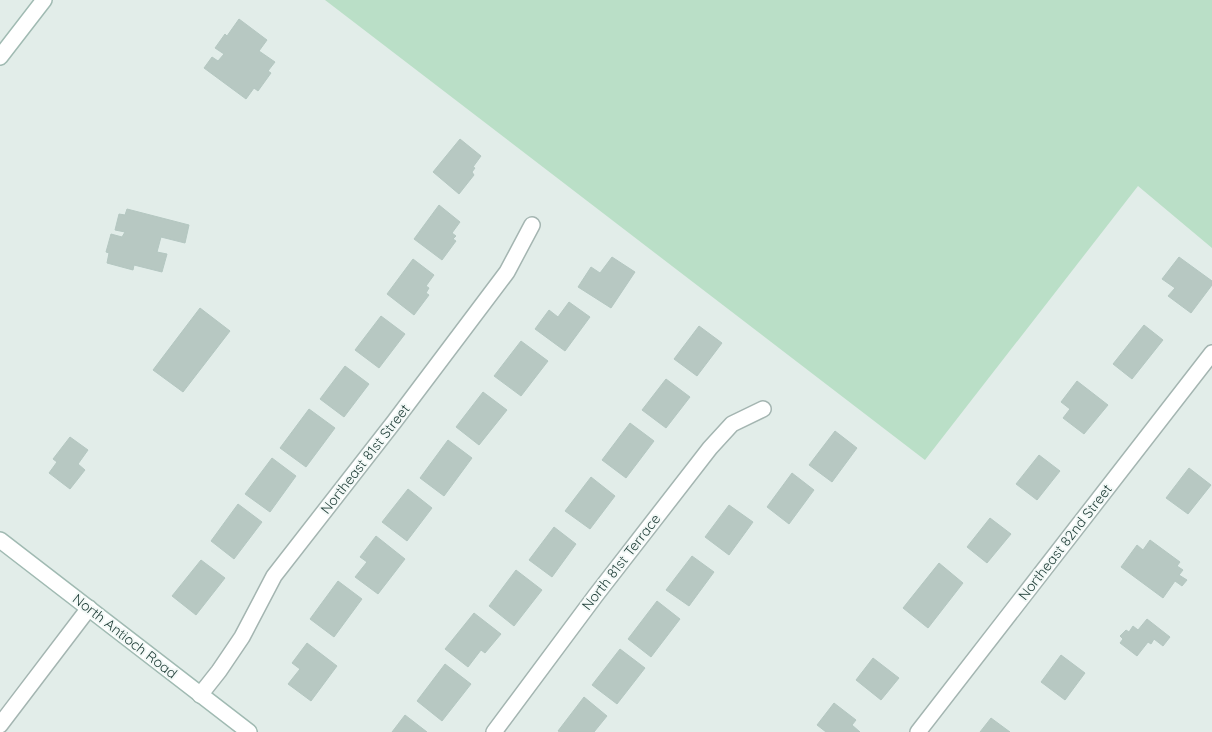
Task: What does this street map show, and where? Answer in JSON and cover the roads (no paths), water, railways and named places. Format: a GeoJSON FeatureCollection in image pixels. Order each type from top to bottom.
{"type":"FeatureCollection","features":[{"type":"Feature","properties":{"kind":"street"},"geometry":{"type":"LineString","coordinates":[[0,57],[44,0]]}},
{"type":"Feature","properties":{"kind":"street","name":"Northeast 81st Street"},"geometry":{"type":"LineString","coordinates":[[200,694],[219,671],[242,637],[274,576],[394,422],[507,272],[532,225]]}},
{"type":"Feature","properties":{"kind":"street","name":"Northeast 82nd Street"},"geometry":{"type":"LineString","coordinates":[[918,732],[1212,353]]}},
{"type":"Feature","properties":{"kind":"street","name":"North 81st Terrace"},"geometry":{"type":"LineString","coordinates":[[494,732],[596,595],[710,448],[732,424],[763,409]]}},
{"type":"Feature","properties":{"kind":"street","name":"North Antioch Road"},"geometry":{"type":"LineString","coordinates":[[0,540],[249,732]]}},
{"type":"Feature","properties":{"kind":"street"},"geometry":{"type":"LineString","coordinates":[[0,725],[88,608]]}}]}
